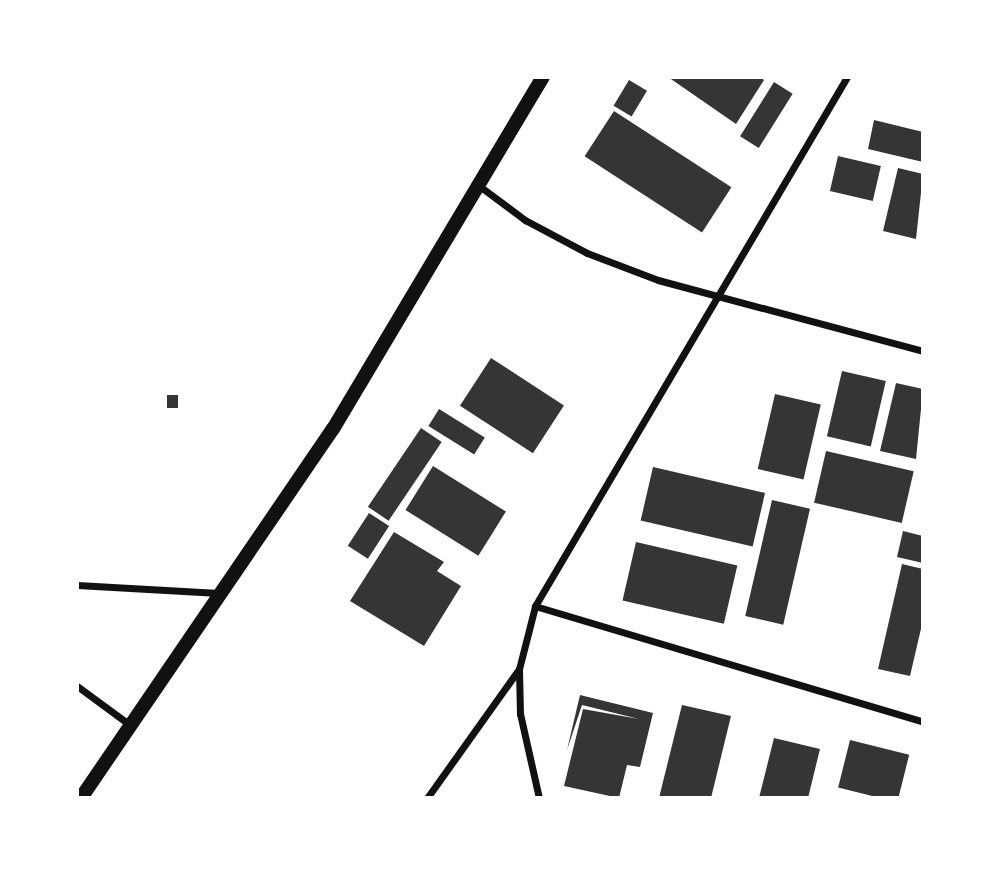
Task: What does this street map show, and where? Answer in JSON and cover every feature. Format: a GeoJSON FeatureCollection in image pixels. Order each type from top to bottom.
{"type":"FeatureCollection","features":[{"type":"Feature","properties":{"kind":"main road"},"geometry":{"type":"LineString","coordinates":[[81,798],[134,728],[333,429],[542,77]]}},
{"type":"Feature","properties":{"kind":"street"},"geometry":{"type":"LineString","coordinates":[[539,798],[525,755],[519,668],[535,606],[720,299],[847,77]]}},
{"type":"Feature","properties":{"kind":"street"},"geometry":{"type":"LineString","coordinates":[[478,184],[525,220],[587,253],[720,299],[923,351]]}},
{"type":"Feature","properties":{"kind":"street"},"geometry":{"type":"LineString","coordinates":[[77,585],[224,593]]}},
{"type":"Feature","properties":{"kind":"street"},"geometry":{"type":"LineString","coordinates":[[535,606],[923,722]]}},
{"type":"Feature","properties":{"kind":"street"},"geometry":{"type":"LineString","coordinates":[[427,798],[519,668]]}},
{"type":"Feature","properties":{"kind":"street"},"geometry":{"type":"LineString","coordinates":[[77,687],[134,728]]}},
{"type":"Feature","properties":{"kind":"building"},"geometry":{"type":"Polygon","coordinates":[[[668,77],[760,77],[764,80],[736,124],[668,77]]]}},
{"type":"Feature","properties":{"kind":"building"},"geometry":{"type":"Polygon","coordinates":[[[629,80],[647,91],[632,117],[614,106],[629,80]]]}},
{"type":"Feature","properties":{"kind":"building"},"geometry":{"type":"Polygon","coordinates":[[[774,82],[793,94],[759,148],[740,136],[774,82]]]}},
{"type":"Feature","properties":{"kind":"building"},"geometry":{"type":"Polygon","coordinates":[[[614,111],[731,187],[702,233],[585,156],[614,111]]]}},
{"type":"Feature","properties":{"kind":"building"},"geometry":{"type":"Polygon","coordinates":[[[874,120],[923,132],[923,162],[868,149],[874,120]]]}},
{"type":"Feature","properties":{"kind":"building"},"geometry":{"type":"Polygon","coordinates":[[[838,156],[881,166],[873,201],[830,191],[838,156]]]}},
{"type":"Feature","properties":{"kind":"building"},"geometry":{"type":"Polygon","coordinates":[[[898,168],[923,174],[916,239],[883,231],[898,168]]]}},
{"type":"Feature","properties":{"kind":"building"},"geometry":{"type":"Polygon","coordinates":[[[491,358],[564,405],[533,453],[460,406],[491,358]]]}},
{"type":"Feature","properties":{"kind":"building"},"geometry":{"type":"Polygon","coordinates":[[[842,371],[886,381],[871,446],[827,436],[842,371]]]}},
{"type":"Feature","properties":{"kind":"building"},"geometry":{"type":"Polygon","coordinates":[[[896,383],[923,389],[916,459],[880,451],[896,383]]]}},
{"type":"Feature","properties":{"kind":"building"},"geometry":{"type":"Polygon","coordinates":[[[775,394],[821,405],[803,480],[758,469],[775,394]]]}},
{"type":"Feature","properties":{"kind":"building"},"geometry":{"type":"Polygon","coordinates":[[[167,395],[178,395],[178,408],[167,408],[167,395]]]}},
{"type":"Feature","properties":{"kind":"building"},"geometry":{"type":"Polygon","coordinates":[[[439,409],[485,438],[474,455],[428,426],[439,409]]]}},
{"type":"Feature","properties":{"kind":"building"},"geometry":{"type":"Polygon","coordinates":[[[421,428],[442,442],[389,521],[368,507],[421,428]]]}},
{"type":"Feature","properties":{"kind":"building"},"geometry":{"type":"Polygon","coordinates":[[[826,451],[914,471],[902,523],[814,503],[826,451]]]}},
{"type":"Feature","properties":{"kind":"building"},"geometry":{"type":"Polygon","coordinates":[[[433,466],[506,512],[478,556],[405,510],[433,466]]]}},
{"type":"Feature","properties":{"kind":"building"},"geometry":{"type":"Polygon","coordinates":[[[653,467],[765,493],[753,546],[641,521],[653,467]]]}},
{"type":"Feature","properties":{"kind":"building"},"geometry":{"type":"Polygon","coordinates":[[[772,500],[810,509],[783,625],[745,616],[772,500]]]}},
{"type":"Feature","properties":{"kind":"building"},"geometry":{"type":"Polygon","coordinates":[[[369,513],[389,526],[368,559],[348,546],[369,513]]]}},
{"type":"Feature","properties":{"kind":"building"},"geometry":{"type":"Polygon","coordinates":[[[903,531],[923,536],[923,563],[897,557],[903,531]]]}},
{"type":"Feature","properties":{"kind":"building"},"geometry":{"type":"Polygon","coordinates":[[[394,532],[444,562],[437,571],[461,586],[424,646],[350,601],[394,532]]]}},
{"type":"Feature","properties":{"kind":"building"},"geometry":{"type":"Polygon","coordinates":[[[636,542],[737,565],[724,624],[623,600],[636,542]]]}},
{"type":"Feature","properties":{"kind":"building"},"geometry":{"type":"Polygon","coordinates":[[[902,564],[923,569],[923,620],[910,676],[878,669],[902,564]]]}},
{"type":"Feature","properties":{"kind":"building"},"geometry":{"type":"Polygon","coordinates":[[[580,695],[653,713],[640,767],[627,765],[619,798],[564,786],[583,709],[639,719],[582,705],[567,750],[580,695]]]}},
{"type":"Feature","properties":{"kind":"building"},"geometry":{"type":"Polygon","coordinates":[[[682,705],[731,716],[711,798],[659,798],[682,705]]]}},
{"type":"Feature","properties":{"kind":"building"},"geometry":{"type":"Polygon","coordinates":[[[774,738],[820,749],[808,798],[759,798],[774,738]]]}},
{"type":"Feature","properties":{"kind":"building"},"geometry":{"type":"Polygon","coordinates":[[[850,740],[909,755],[898,798],[880,798],[838,788],[850,740]]]}}]}
